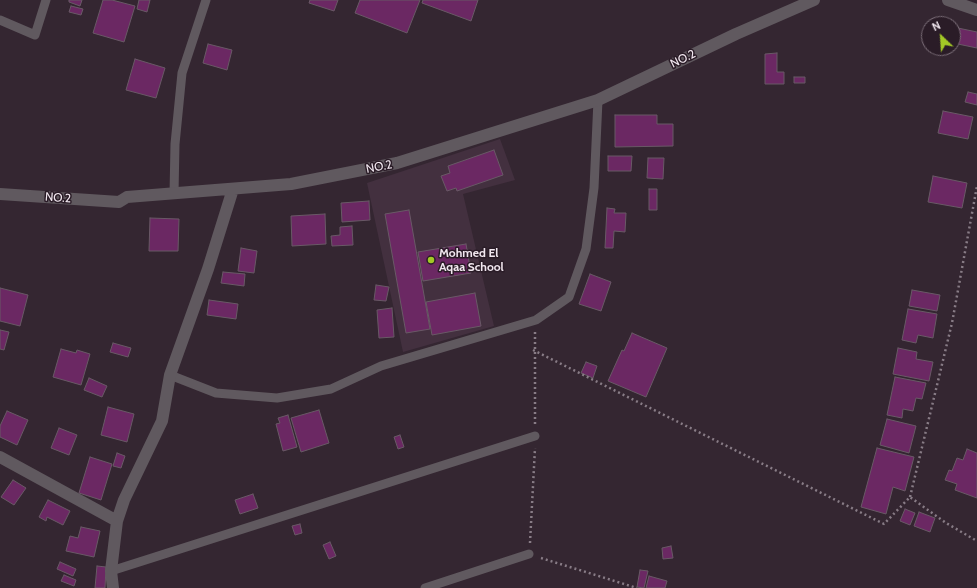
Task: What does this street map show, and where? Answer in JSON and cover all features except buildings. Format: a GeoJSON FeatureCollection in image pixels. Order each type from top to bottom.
{"type":"FeatureCollection","features":[{"type":"Feature","properties":{"kind":"street","name":"NO.2"},"geometry":{"type":"LineString","coordinates":[[0,194],[119,202],[127,197],[291,184],[397,163],[598,100],[736,34],[814,0]]}},
{"type":"Feature","properties":{"kind":"street"},"geometry":{"type":"LineString","coordinates":[[948,0],[977,10]]}},
{"type":"Feature","properties":{"kind":"street"},"geometry":{"type":"LineString","coordinates":[[113,588],[111,571],[117,521],[124,500],[162,421],[170,375],[208,269],[233,189]]}},
{"type":"Feature","properties":{"kind":"street"},"geometry":{"type":"LineString","coordinates":[[0,457],[117,521]]}},
{"type":"Feature","properties":{"kind":"lane"},"geometry":{"type":"LineString","coordinates":[[0,20],[35,36],[46,0]]}},
{"type":"Feature","properties":{"kind":"lane"},"geometry":{"type":"LineString","coordinates":[[174,194],[175,144],[182,74],[206,0]]}},
{"type":"Feature","properties":{"kind":"lane"},"geometry":{"type":"LineString","coordinates":[[170,375],[216,393],[277,398],[331,388],[382,366],[536,320],[569,297],[586,249],[594,188],[598,100]]}},
{"type":"Feature","properties":{"kind":"lane"},"geometry":{"type":"LineString","coordinates":[[111,571],[535,436]]}},
{"type":"Feature","properties":{"kind":"lane"},"geometry":{"type":"LineString","coordinates":[[425,588],[530,554]]}},
{"type":"Feature","properties":{"kind":"path"},"geometry":{"type":"LineString","coordinates":[[533,350],[884,524],[910,497],[952,323],[977,186]]}},
{"type":"Feature","properties":{"kind":"path"},"geometry":{"type":"LineString","coordinates":[[536,320],[533,350],[535,436],[530,554],[636,588]]}},
{"type":"Feature","properties":{"kind":"path"},"geometry":{"type":"LineString","coordinates":[[910,497],[946,523],[977,541]]}},
{"type":"Feature","properties":{"kind":"shaded area","name":"Mohmed El Aqaa School"},"geometry":{"type":"Polygon","coordinates":[[[500,139],[515,180],[463,194],[494,326],[403,352],[367,183],[500,139]]]}},
{"type":"Feature","properties":{"kind":"place","name":"Mohmed El Aqaa School"},"geometry":{"type":"Point","coordinates":[431,260]}}]}
